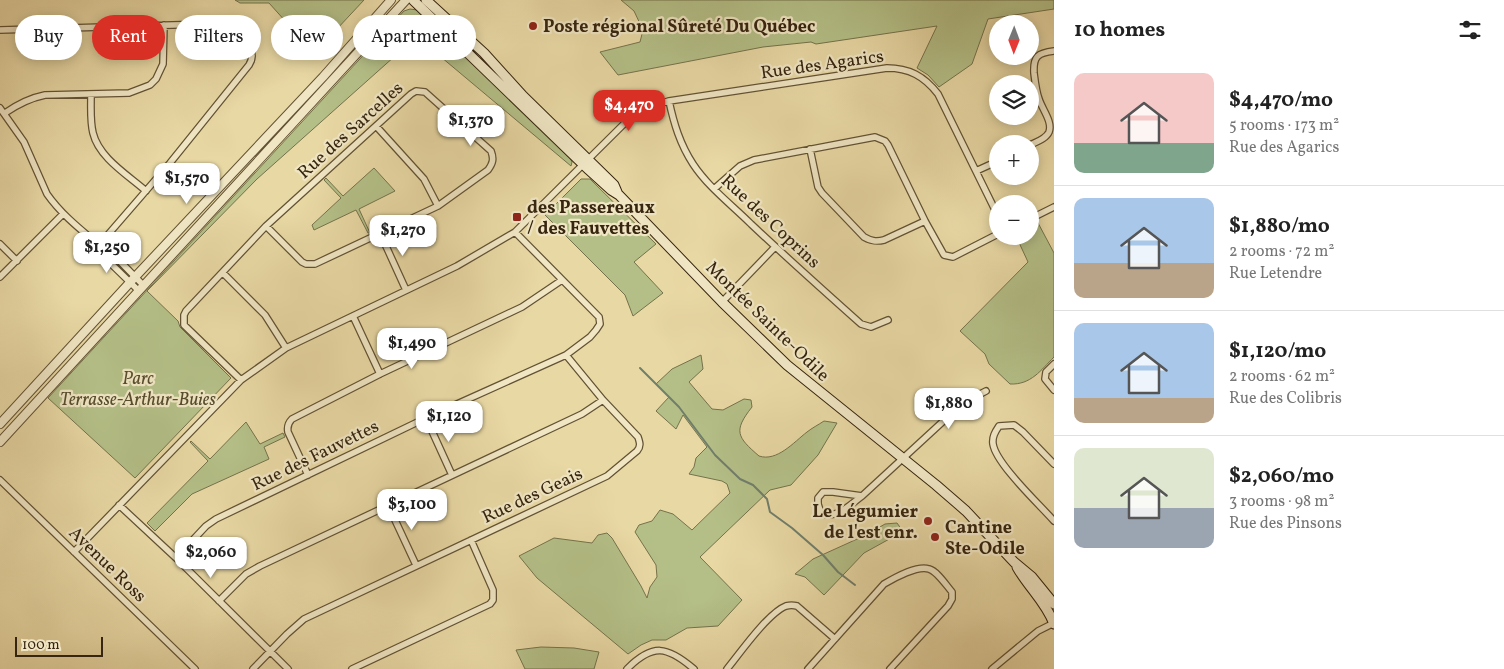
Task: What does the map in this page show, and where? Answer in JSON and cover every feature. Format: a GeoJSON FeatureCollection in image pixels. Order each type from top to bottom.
{"type":"FeatureCollection","features":[{"type":"Feature","properties":{"kind":"main road","name":"Montée Sainte-Odile"},"geometry":{"type":"LineString","coordinates":[[413,0],[586,162],[614,185],[618,195],[722,302],[787,365],[904,458],[966,512],[1014,562],[1032,577],[1054,604]]}},
{"type":"Feature","properties":{"kind":"main road","name":"Montée Sainte-Odile"},"geometry":{"type":"LineString","coordinates":[[426,0],[484,53],[586,162]]}},
{"type":"Feature","properties":{"kind":"main road","name":"Montée Sainte-Odile"},"geometry":{"type":"LineString","coordinates":[[1014,562],[1026,582],[1050,613],[1054,623]]}},
{"type":"Feature","properties":{"kind":"street"},"geometry":{"type":"LineString","coordinates":[[0,424],[323,77],[391,0]]}},
{"type":"Feature","properties":{"kind":"street"},"geometry":{"type":"LineString","coordinates":[[0,442],[406,0]]}},
{"type":"Feature","properties":{"kind":"street"},"geometry":{"type":"LineString","coordinates":[[99,244],[146,191],[249,65],[252,56],[251,49],[245,42],[226,30],[207,24],[165,25]]}},
{"type":"Feature","properties":{"kind":"street"},"geometry":{"type":"LineString","coordinates":[[0,30],[92,27]]}},
{"type":"Feature","properties":{"kind":"street"},"geometry":{"type":"LineString","coordinates":[[1039,140],[1046,137],[1050,123],[1039,98],[1034,60],[1044,52],[1054,51]]}},
{"type":"Feature","properties":{"kind":"street"},"geometry":{"type":"LineString","coordinates":[[5,113],[17,105],[36,97],[129,93],[150,85],[156,79],[163,60]]}},
{"type":"Feature","properties":{"kind":"street","name":"Rue des Agarics"},"geometry":{"type":"LineString","coordinates":[[74,552],[241,380],[286,348],[456,266],[515,232],[638,110],[669,100],[886,68],[907,70],[923,78],[938,94],[989,198]]}},
{"type":"Feature","properties":{"kind":"street","name":"Rue des Sarcelles"},"geometry":{"type":"LineString","coordinates":[[241,380],[184,325],[186,311],[266,226],[376,126],[416,91],[420,90],[425,92],[491,152],[494,158],[488,170],[438,206],[310,265],[302,262],[266,226]]}},
{"type":"Feature","properties":{"kind":"street"},"geometry":{"type":"LineString","coordinates":[[91,94],[93,133],[97,145],[103,153],[146,191]]}},
{"type":"Feature","properties":{"kind":"street","name":"Rue des Coprins"},"geometry":{"type":"LineString","coordinates":[[669,100],[674,125],[686,153],[699,174],[775,247],[861,324],[872,327],[888,320]]}},
{"type":"Feature","properties":{"kind":"street"},"geometry":{"type":"LineString","coordinates":[[0,108],[24,142],[47,194],[63,214],[99,244],[105,246],[142,288]]}},
{"type":"Feature","properties":{"kind":"street"},"geometry":{"type":"LineString","coordinates":[[376,126],[424,179],[438,206]]}},
{"type":"Feature","properties":{"kind":"street"},"geometry":{"type":"LineString","coordinates":[[714,189],[735,170],[746,163],[871,137],[885,141],[888,145],[942,252],[950,257],[958,255],[989,239]]}},
{"type":"Feature","properties":{"kind":"street"},"geometry":{"type":"LineString","coordinates":[[810,149],[815,178],[822,193],[870,241],[878,242],[884,240],[925,221]]}},
{"type":"Feature","properties":{"kind":"street"},"geometry":{"type":"LineString","coordinates":[[976,171],[989,165]]}},
{"type":"Feature","properties":{"kind":"street"},"geometry":{"type":"LineString","coordinates":[[1039,215],[1054,208]]}},
{"type":"Feature","properties":{"kind":"street"},"geometry":{"type":"LineString","coordinates":[[0,277],[63,214]]}},
{"type":"Feature","properties":{"kind":"street","name":"Rue des Fauvettes"},"geometry":{"type":"LineString","coordinates":[[176,558],[206,526],[216,519],[426,418],[566,355],[590,338],[600,324],[600,317],[515,232]]}},
{"type":"Feature","properties":{"kind":"street"},"geometry":{"type":"LineString","coordinates":[[380,233],[406,290]]}},
{"type":"Feature","properties":{"kind":"street"},"geometry":{"type":"LineString","coordinates":[[0,244],[17,261]]}},
{"type":"Feature","properties":{"kind":"street"},"geometry":{"type":"LineString","coordinates":[[722,302],[775,247]]}},
{"type":"Feature","properties":{"kind":"street"},"geometry":{"type":"LineString","coordinates":[[223,273],[265,315],[286,348]]}},
{"type":"Feature","properties":{"kind":"street"},"geometry":{"type":"LineString","coordinates":[[308,475],[288,432],[289,422],[380,374],[522,307],[562,280]]}},
{"type":"Feature","properties":{"kind":"street"},"geometry":{"type":"LineString","coordinates":[[353,316],[380,374]]}},
{"type":"Feature","properties":{"kind":"street","name":"Rue des Geais"},"geometry":{"type":"LineString","coordinates":[[253,669],[304,619],[607,476],[637,451],[640,447],[638,437],[603,400],[566,355]]}},
{"type":"Feature","properties":{"kind":"street"},"geometry":{"type":"LineString","coordinates":[[1054,364],[1046,372],[1045,379],[1054,390]]}},
{"type":"Feature","properties":{"kind":"street"},"geometry":{"type":"LineString","coordinates":[[862,496],[823,492],[818,498],[818,504],[821,513],[826,515],[835,514],[862,496],[963,403],[986,391]]}},
{"type":"Feature","properties":{"kind":"street"},"geometry":{"type":"LineString","coordinates":[[219,601],[246,574],[260,566],[582,414],[603,400]]}},
{"type":"Feature","properties":{"kind":"street"},"geometry":{"type":"LineString","coordinates":[[426,418],[452,475]]}},
{"type":"Feature","properties":{"kind":"street"},"geometry":{"type":"LineString","coordinates":[[1054,464],[1014,425],[999,426],[993,440],[993,446],[1001,460],[1054,521]]}},
{"type":"Feature","properties":{"kind":"street","name":"Avenue Ross"},"geometry":{"type":"LineString","coordinates":[[0,480],[195,669]]}},
{"type":"Feature","properties":{"kind":"street"},"geometry":{"type":"LineString","coordinates":[[119,505],[176,558],[288,669]]}},
{"type":"Feature","properties":{"kind":"street"},"geometry":{"type":"LineString","coordinates":[[388,506],[416,565]]}},
{"type":"Feature","properties":{"kind":"street"},"geometry":{"type":"LineString","coordinates":[[352,669],[490,604],[493,600],[494,590],[471,540]]}},
{"type":"Feature","properties":{"kind":"street"},"geometry":{"type":"LineString","coordinates":[[808,669],[884,584],[898,576],[923,568],[931,569],[952,592],[952,599],[948,606],[890,669]]}},
{"type":"Feature","properties":{"kind":"street"},"geometry":{"type":"LineString","coordinates":[[727,669],[773,615],[790,605],[797,606],[835,639]]}},
{"type":"Feature","properties":{"kind":"street"},"geometry":{"type":"LineString","coordinates":[[992,669],[1038,630],[1054,623]]}},
{"type":"Feature","properties":{"kind":"street"},"geometry":{"type":"LineString","coordinates":[[627,669],[640,657],[654,650],[668,651],[694,669]]}},
{"type":"Feature","properties":{"kind":"green space"},"geometry":{"type":"Polygon","coordinates":[[[235,0],[364,0],[343,22],[343,15],[280,15],[269,3],[240,3],[235,0]]]}},
{"type":"Feature","properties":{"kind":"green space"},"geometry":{"type":"Polygon","coordinates":[[[621,0],[1054,0],[1054,9],[1014,15],[989,15],[972,64],[939,87],[928,75],[917,68],[937,26],[816,44],[811,42],[763,47],[618,75],[600,52],[640,42],[643,30],[634,11],[621,0]]]}},
{"type":"Feature","properties":{"kind":"green space","name":"Parc Terrasse-Arthur-Buies"},"geometry":{"type":"Polygon","coordinates":[[[410,9],[417,10],[422,15],[400,15],[410,9]]]}},
{"type":"Feature","properties":{"kind":"green space","name":"Parc Terrasse-Arthur-Buies"},"geometry":{"type":"Polygon","coordinates":[[[359,60],[391,60],[257,179],[147,291],[231,378],[135,478],[48,398],[359,60]]]}},
{"type":"Feature","properties":{"kind":"green space","name":"Parc Terrasse-Arthur-Buies"},"geometry":{"type":"Polygon","coordinates":[[[445,60],[469,60],[568,154],[572,162],[571,166],[445,60]]]}},
{"type":"Feature","properties":{"kind":"green space"},"geometry":{"type":"Polygon","coordinates":[[[374,168],[395,191],[359,209],[370,233],[368,233],[356,210],[314,230],[312,225],[341,198],[324,180],[326,178],[343,196],[374,168]]]}},
{"type":"Feature","properties":{"kind":"green space"},"geometry":{"type":"Polygon","coordinates":[[[581,179],[590,179],[656,244],[634,262],[663,293],[633,316],[625,295],[545,215],[581,179]]]}},
{"type":"Feature","properties":{"kind":"green space"},"geometry":{"type":"Polygon","coordinates":[[[1039,225],[1054,253],[1054,357],[1040,372],[1030,379],[1017,384],[1010,384],[989,364],[985,354],[960,331],[1028,262],[1020,245],[1039,245],[1039,225]]]}},
{"type":"Feature","properties":{"kind":"green space"},"geometry":{"type":"Polygon","coordinates":[[[701,355],[703,369],[689,382],[712,409],[723,410],[744,399],[751,400],[752,407],[742,422],[740,433],[746,444],[759,456],[766,457],[779,454],[824,421],[837,423],[818,455],[791,485],[770,490],[700,557],[742,600],[718,626],[687,628],[666,640],[652,640],[628,654],[537,578],[519,556],[554,538],[592,543],[598,535],[607,533],[612,538],[647,598],[650,587],[657,577],[656,565],[635,532],[639,525],[652,521],[660,510],[673,514],[692,530],[730,493],[727,484],[722,481],[689,474],[694,467],[696,458],[707,447],[683,415],[676,429],[656,411],[669,397],[656,384],[672,369],[701,355]]]}},
{"type":"Feature","properties":{"kind":"green space"},"geometry":{"type":"Polygon","coordinates":[[[246,422],[260,444],[283,433],[285,437],[264,447],[269,459],[192,494],[155,531],[147,523],[208,461],[190,442],[210,459],[246,422]]]}},
{"type":"Feature","properties":{"kind":"green space"},"geometry":{"type":"Polygon","coordinates":[[[897,523],[902,530],[864,553],[824,595],[805,577],[795,574],[813,559],[866,535],[885,524],[897,523]]]}},
{"type":"Feature","properties":{"kind":"green space"},"geometry":{"type":"Polygon","coordinates":[[[541,647],[574,648],[599,652],[594,669],[525,669],[516,650],[541,647]]]}},
{"type":"Feature","properties":{"kind":"waterway"},"geometry":{"type":"LineString","coordinates":[[640,368],[679,407],[715,455],[740,479],[753,485],[767,499],[770,512],[792,528],[823,555],[838,572],[855,585]]}},
{"type":"Feature","properties":{"kind":"place","name":"Poste régional Sûreté Du Québec"},"geometry":{"type":"Point","coordinates":[533,26]}},
{"type":"Feature","properties":{"kind":"place","name":"des Passereaux / des Fauvettes"},"geometry":{"type":"Point","coordinates":[517,217]}},
{"type":"Feature","properties":{"kind":"place","name":"Le Légumier de l'est enr."},"geometry":{"type":"Point","coordinates":[928,521]}},
{"type":"Feature","properties":{"kind":"place","name":"Cantine Ste-Odile"},"geometry":{"type":"Point","coordinates":[935,537]}}]}
